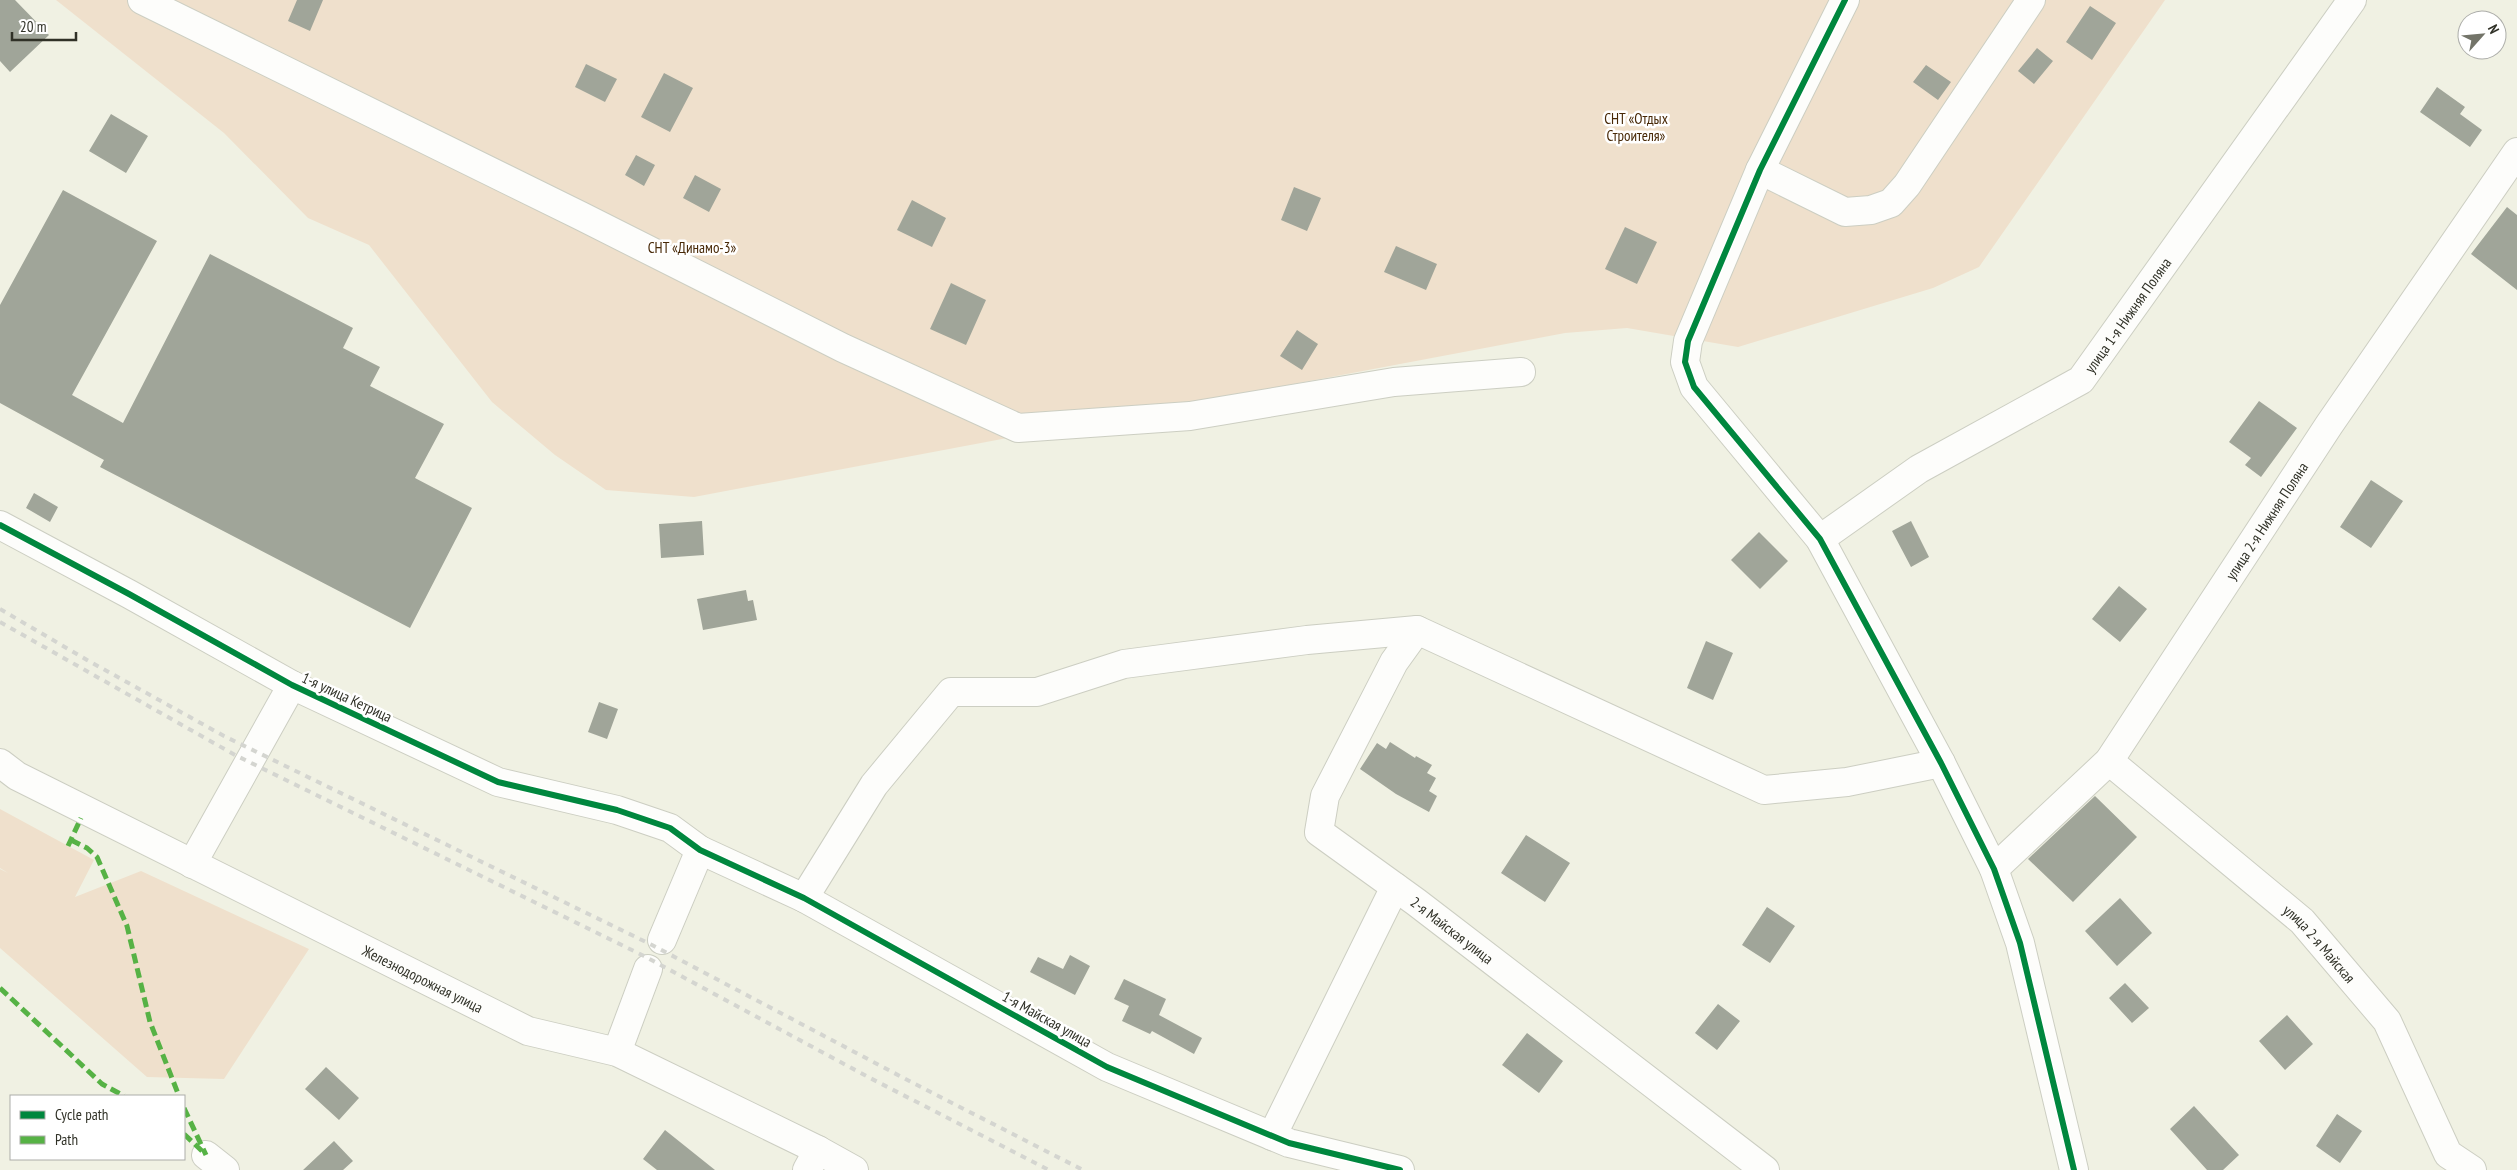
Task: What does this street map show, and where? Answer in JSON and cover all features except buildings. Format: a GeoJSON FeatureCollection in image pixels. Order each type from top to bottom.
{"type":"FeatureCollection","features":[{"type":"Feature","properties":{"kind":"street"},"geometry":{"type":"LineString","coordinates":[[142,0],[581,216],[842,348],[1018,428],[1190,416],[1394,382],[1521,372]]}},
{"type":"Feature","properties":{"kind":"street"},"geometry":{"type":"LineString","coordinates":[[1845,0],[1760,170],[1688,342],[1685,362],[1694,387],[1820,538],[1941,763],[1994,869],[2020,943],[2074,1170]]}},
{"type":"Feature","properties":{"kind":"street"},"geometry":{"type":"LineString","coordinates":[[1760,170],[1845,212],[1871,210],[1891,203],[1907,185],[2031,0]]}},
{"type":"Feature","properties":{"kind":"street","name":"улица 1-я Нижняя Поляна"},"geometry":{"type":"LineString","coordinates":[[1820,538],[1919,470],[2081,380],[2352,0]]}},
{"type":"Feature","properties":{"kind":"street","name":"улица 2-я Нижняя Поляна"},"geometry":{"type":"LineString","coordinates":[[1994,869],[2109,761],[2329,425],[2517,152]]}},
{"type":"Feature","properties":{"kind":"street","name":"1-я улица Кетрица"},"geometry":{"type":"LineString","coordinates":[[0,526],[129,594],[292,685],[498,782],[616,810],[670,828],[700,850]]}},
{"type":"Feature","properties":{"kind":"street"},"geometry":{"type":"LineString","coordinates":[[804,898],[874,785],[951,692],[1037,692],[1124,664],[1307,640],[1417,630],[1764,790],[1847,782],[1941,763]]}},
{"type":"Feature","properties":{"kind":"street","name":"2-я Майская улица"},"geometry":{"type":"LineString","coordinates":[[1417,630],[1394,662],[1325,796],[1319,832],[1395,887],[1764,1170]]}},
{"type":"Feature","properties":{"kind":"street"},"geometry":{"type":"LineString","coordinates":[[192,864],[292,685]]}},
{"type":"Feature","properties":{"kind":"street","name":"улица 2-я Майская"},"geometry":{"type":"LineString","coordinates":[[2109,761],[2302,921],[2387,1021],[2448,1154],[2472,1170]]}},
{"type":"Feature","properties":{"kind":"street","name":"Железнодорожная улица"},"geometry":{"type":"LineString","coordinates":[[0,763],[18,776],[528,1031],[617,1052],[812,1160],[854,1170]]}},
{"type":"Feature","properties":{"kind":"street"},"geometry":{"type":"LineString","coordinates":[[662,940],[700,850]]}},
{"type":"Feature","properties":{"kind":"street","name":"1-я Майская улица"},"geometry":{"type":"LineString","coordinates":[[700,850],[804,898],[1107,1067],[1289,1143],[1400,1170]]}},
{"type":"Feature","properties":{"kind":"street"},"geometry":{"type":"LineString","coordinates":[[1272,1136],[1395,887]]}},
{"type":"Feature","properties":{"kind":"street"},"geometry":{"type":"LineString","coordinates":[[617,1052],[648,969]]}},
{"type":"Feature","properties":{"kind":"green space","name":"СНТ «Динамо-3»"},"geometry":{"type":"Polygon","coordinates":[[[56,0],[2165,0],[1979,267],[1933,288],[1738,347],[1627,328],[1565,333],[694,497],[606,490],[555,455],[492,402],[369,245],[308,218],[224,133],[56,0]]]}},
{"type":"Feature","properties":{"kind":"green space"},"geometry":{"type":"Polygon","coordinates":[[[0,809],[94,860],[75,897],[141,871],[309,949],[224,1079],[147,1077],[0,948],[0,869],[8,873],[0,868],[0,809]]]}},
{"type":"Feature","properties":{"kind":"railway"},"geometry":{"type":"LineString","coordinates":[[0,609],[224,736],[652,945],[915,1084],[1083,1170]]}},
{"type":"Feature","properties":{"kind":"railway"},"geometry":{"type":"LineString","coordinates":[[0,622],[235,755],[644,956],[870,1078],[1049,1170]]}},
{"type":"Feature","properties":{"kind":"marked path"},"geometry":{"type":"LineString","coordinates":[[68,846],[81,818]]}},
{"type":"Feature","properties":{"kind":"marked path"},"geometry":{"type":"LineString","coordinates":[[71,840],[87,848],[97,857],[127,926],[150,1022],[179,1095]]}},
{"type":"Feature","properties":{"kind":"marked path"},"geometry":{"type":"LineString","coordinates":[[0,988],[102,1084],[122,1095]]}},
{"type":"Feature","properties":{"kind":"marked path"},"geometry":{"type":"LineString","coordinates":[[185,1110],[206,1155]]}},
{"type":"Feature","properties":{"kind":"marked path"},"geometry":{"type":"LineString","coordinates":[[185,1135],[202,1151]]}},
{"type":"Feature","properties":{"kind":"cycle path"},"geometry":{"type":"LineString","coordinates":[[1845,0],[1760,170],[1688,341],[1685,362],[1694,387],[1820,539],[1941,763],[1994,869],[2020,943],[2074,1170]]}},
{"type":"Feature","properties":{"kind":"cycle path"},"geometry":{"type":"LineString","coordinates":[[0,525],[292,685],[498,782],[617,810],[670,828],[700,850],[804,898],[1107,1067],[1289,1143],[1400,1170]]}},
{"type":"Feature","properties":{"kind":"park label","name":"СНТ «Отдых Строителя»"},"geometry":{"type":"Point","coordinates":[1636,126]}}]}
